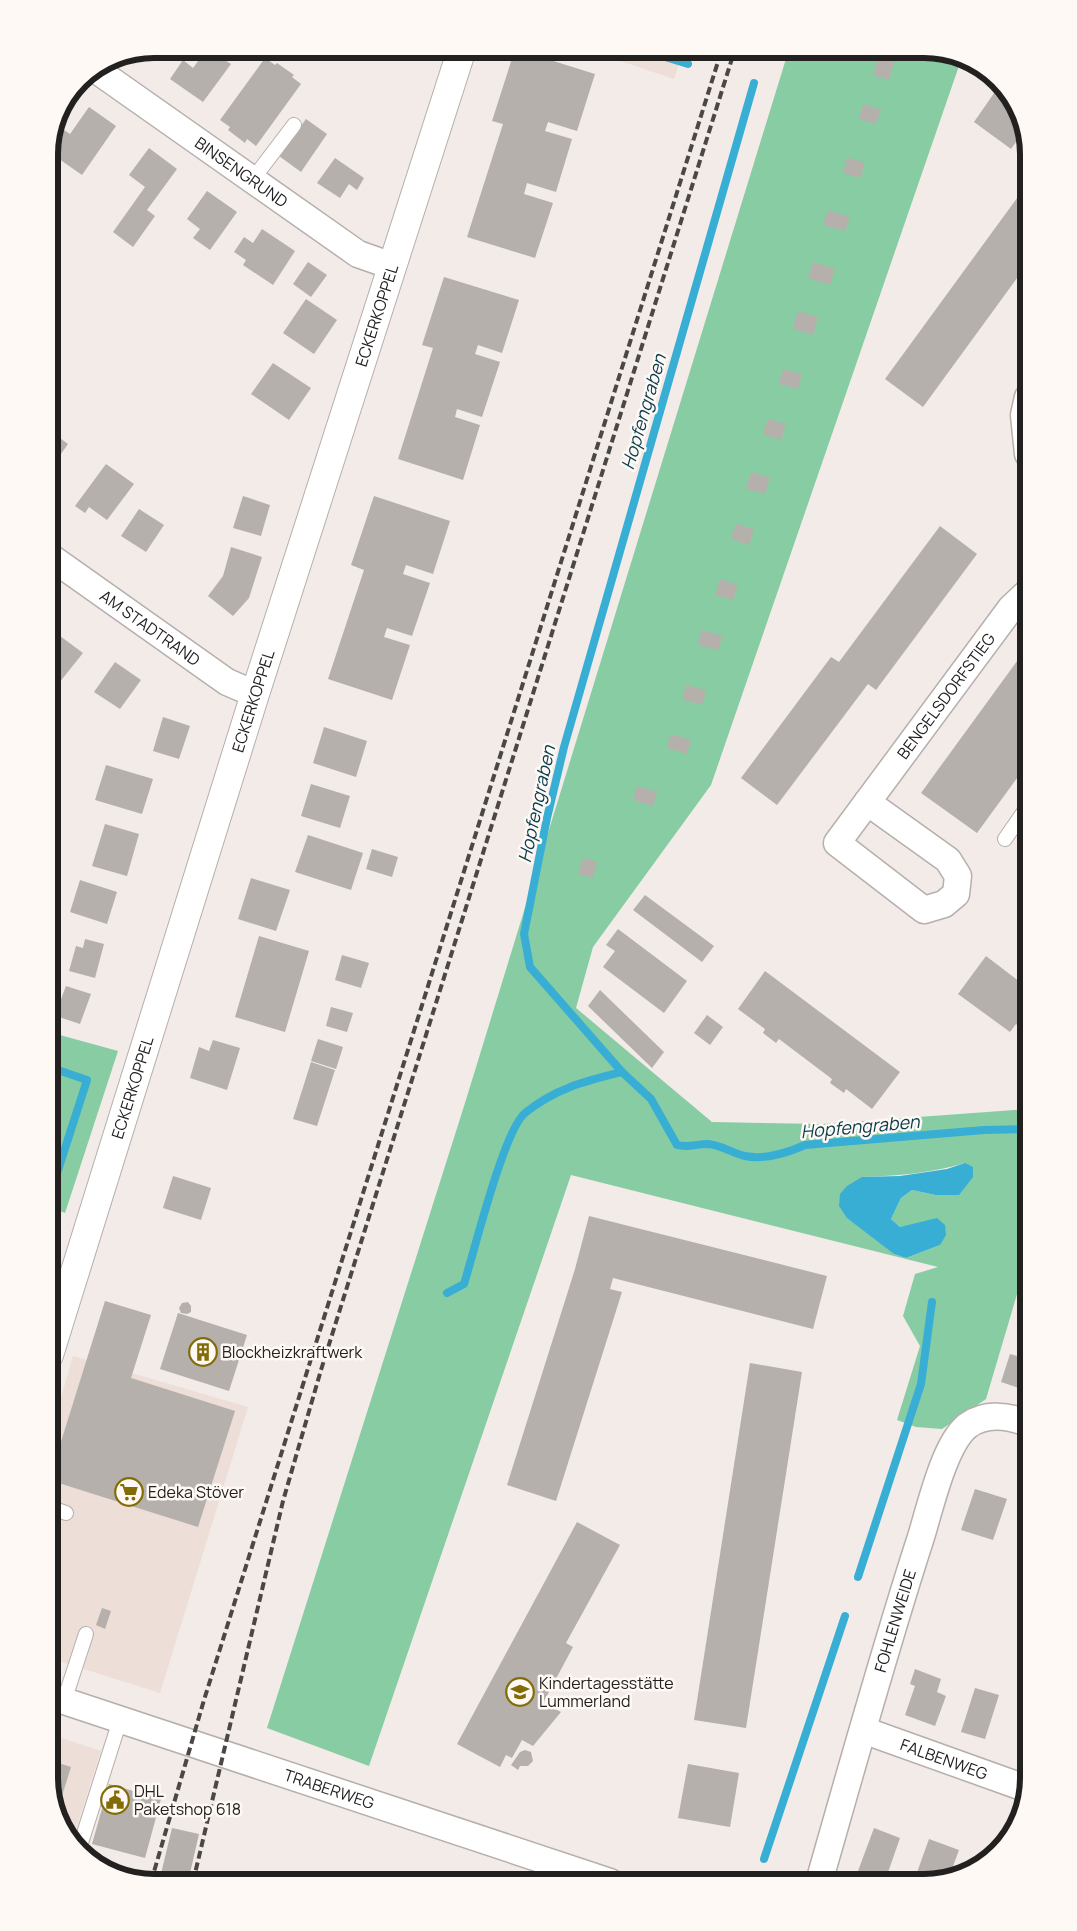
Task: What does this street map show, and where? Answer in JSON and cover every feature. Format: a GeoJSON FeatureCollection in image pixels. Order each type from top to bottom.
{"type":"FeatureCollection","features":[{"type":"Feature","properties":{"kind":"street","name":"ECKERKOPPEL"},"geometry":{"type":"LineString","coordinates":[[58,1326],[255,694],[459,58]]}},
{"type":"Feature","properties":{"kind":"street","name":"BINSENGRUND"},"geometry":{"type":"LineString","coordinates":[[101,73],[358,254],[392,266]]}},
{"type":"Feature","properties":{"kind":"street","name":"AM STADTRAND"},"geometry":{"type":"LineString","coordinates":[[58,562],[227,682],[255,694]]}},
{"type":"Feature","properties":{"kind":"street","name":"BENGELSDORFSTIEG"},"geometry":{"type":"LineString","coordinates":[[867,802],[948,860],[958,876],[956,894],[944,904],[924,910],[837,843],[867,802],[1011,608],[1020,600]]}},
{"type":"Feature","properties":{"kind":"street","name":"FOHLENWEIDE"},"geometry":{"type":"LineString","coordinates":[[821,1874],[897,1612],[948,1453],[967,1426],[992,1415],[1020,1420]]}},
{"type":"Feature","properties":{"kind":"street","name":"TRABERWEG"},"geometry":{"type":"LineString","coordinates":[[58,1700],[584,1874]]}},
{"type":"Feature","properties":{"kind":"street","name":"FALBENWEG"},"geometry":{"type":"LineString","coordinates":[[863,1730],[1019,1786]]}},
{"type":"Feature","properties":{"kind":"lane"},"geometry":{"type":"LineString","coordinates":[[253,179],[294,125]]}},
{"type":"Feature","properties":{"kind":"lane"},"geometry":{"type":"LineString","coordinates":[[1005,839],[1020,817]]}},
{"type":"Feature","properties":{"kind":"lane"},"geometry":{"type":"LineString","coordinates":[[58,1510],[66,1512]]}},
{"type":"Feature","properties":{"kind":"lane"},"geometry":{"type":"LineString","coordinates":[[58,1695],[86,1634]]}},
{"type":"Feature","properties":{"kind":"lane"},"geometry":{"type":"LineString","coordinates":[[82,1841],[120,1720]]}},
{"type":"Feature","properties":{"kind":"shaded area"},"geometry":{"type":"Polygon","coordinates":[[[612,58],[681,58],[674,79],[612,58]]]}},
{"type":"Feature","properties":{"kind":"shaded area"},"geometry":{"type":"Polygon","coordinates":[[[73,1356],[248,1407],[160,1693],[58,1661],[58,1408],[73,1356]]]}},
{"type":"Feature","properties":{"kind":"shaded area"},"geometry":{"type":"Polygon","coordinates":[[[58,1737],[101,1751],[75,1832],[65,1814],[59,1796],[58,1737]]]}},
{"type":"Feature","properties":{"kind":"green space"},"geometry":{"type":"Polygon","coordinates":[[[786,58],[930,58],[942,59],[959,65],[711,785],[593,947],[576,1008],[712,1122],[822,1124],[1020,1110],[1020,1284],[986,1399],[942,1429],[916,1427],[897,1420],[920,1346],[903,1316],[915,1274],[938,1267],[571,1175],[369,1766],[267,1728],[465,1103],[786,58]],[[965,1163],[914,1173],[862,1177],[885,1246],[894,1254],[906,1258],[940,1245],[913,1225],[900,1227],[891,1219],[901,1198],[912,1190],[935,1195],[965,1163]]]}},
{"type":"Feature","properties":{"kind":"green space"},"geometry":{"type":"Polygon","coordinates":[[[58,1034],[118,1051],[65,1213],[58,1210],[58,1034]]]}},
{"type":"Feature","properties":{"kind":"water"},"geometry":{"type":"Polygon","coordinates":[[[965,1163],[973,1167],[973,1177],[959,1195],[935,1195],[912,1190],[901,1198],[891,1219],[900,1227],[937,1218],[945,1225],[946,1235],[940,1245],[906,1258],[894,1254],[847,1218],[839,1206],[840,1194],[847,1186],[862,1177],[900,1176],[947,1169],[965,1163]]]}},
{"type":"Feature","properties":{"kind":"building"},"geometry":{"type":"Polygon","coordinates":[[[200,58],[221,58],[231,64],[203,102],[170,79],[183,60],[193,68],[200,58]]]}},
{"type":"Feature","properties":{"kind":"building"},"geometry":{"type":"Polygon","coordinates":[[[265,58],[275,65],[277,63],[294,75],[292,77],[301,84],[256,146],[247,139],[245,143],[228,130],[230,127],[220,120],[265,58]]]}},
{"type":"Feature","properties":{"kind":"building"},"geometry":{"type":"Polygon","coordinates":[[[512,58],[544,58],[595,74],[577,131],[548,122],[545,131],[572,139],[556,192],[527,183],[524,194],[553,203],[535,258],[467,237],[503,124],[492,121],[512,58]]]}},
{"type":"Feature","properties":{"kind":"building"},"geometry":{"type":"Polygon","coordinates":[[[879,58],[895,58],[889,80],[873,75],[879,58]]]}},
{"type":"Feature","properties":{"kind":"building"},"geometry":{"type":"Polygon","coordinates":[[[996,91],[1007,106],[1018,139],[1011,149],[974,122],[996,91]]]}},
{"type":"Feature","properties":{"kind":"building"},"geometry":{"type":"Polygon","coordinates":[[[863,104],[881,110],[876,124],[859,119],[863,104]]]}},
{"type":"Feature","properties":{"kind":"building"},"geometry":{"type":"Polygon","coordinates":[[[89,107],[116,126],[82,175],[58,158],[59,135],[61,128],[70,134],[89,107]]]}},
{"type":"Feature","properties":{"kind":"building"},"geometry":{"type":"Polygon","coordinates":[[[306,119],[327,134],[301,172],[279,156],[306,119]]]}},
{"type":"Feature","properties":{"kind":"building"},"geometry":{"type":"Polygon","coordinates":[[[149,148],[177,169],[147,210],[155,216],[133,247],[113,232],[145,187],[129,175],[149,148]]]}},
{"type":"Feature","properties":{"kind":"building"},"geometry":{"type":"Polygon","coordinates":[[[847,157],[865,163],[860,178],[843,173],[847,157]]]}},
{"type":"Feature","properties":{"kind":"building"},"geometry":{"type":"Polygon","coordinates":[[[335,158],[364,178],[357,190],[349,184],[340,198],[317,183],[335,158]]]}},
{"type":"Feature","properties":{"kind":"building"},"geometry":{"type":"Polygon","coordinates":[[[207,191],[237,212],[210,250],[193,238],[200,229],[187,219],[207,191]]]}},
{"type":"Feature","properties":{"kind":"building"},"geometry":{"type":"Polygon","coordinates":[[[1020,194],[1020,274],[923,407],[885,379],[1020,194]]]}},
{"type":"Feature","properties":{"kind":"building"},"geometry":{"type":"Polygon","coordinates":[[[828,210],[850,217],[845,231],[823,225],[828,210]]]}},
{"type":"Feature","properties":{"kind":"building"},"geometry":{"type":"Polygon","coordinates":[[[262,229],[295,251],[273,285],[243,265],[246,260],[234,252],[244,237],[253,243],[262,229]]]}},
{"type":"Feature","properties":{"kind":"building"},"geometry":{"type":"Polygon","coordinates":[[[308,262],[327,275],[311,297],[293,284],[308,262]]]}},
{"type":"Feature","properties":{"kind":"building"},"geometry":{"type":"Polygon","coordinates":[[[813,262],[835,269],[830,285],[808,278],[813,262]]]}},
{"type":"Feature","properties":{"kind":"building"},"geometry":{"type":"Polygon","coordinates":[[[444,277],[519,300],[502,353],[478,345],[475,354],[500,362],[482,417],[457,409],[455,417],[480,425],[463,480],[398,459],[433,348],[422,345],[444,277]]]}},
{"type":"Feature","properties":{"kind":"building"},"geometry":{"type":"Polygon","coordinates":[[[306,299],[337,320],[314,354],[283,333],[306,299]]]}},
{"type":"Feature","properties":{"kind":"building"},"geometry":{"type":"Polygon","coordinates":[[[798,311],[818,317],[813,335],[793,329],[798,311]]]}},
{"type":"Feature","properties":{"kind":"building"},"geometry":{"type":"Polygon","coordinates":[[[273,363],[311,388],[289,420],[251,394],[273,363]]]}},
{"type":"Feature","properties":{"kind":"building"},"geometry":{"type":"Polygon","coordinates":[[[783,369],[802,374],[798,389],[779,384],[783,369]]]}},
{"type":"Feature","properties":{"kind":"building"},"geometry":{"type":"Polygon","coordinates":[[[768,419],[786,424],[781,440],[763,434],[768,419]]]}},
{"type":"Feature","properties":{"kind":"building"},"geometry":{"type":"Polygon","coordinates":[[[58,437],[68,444],[58,458],[58,437]]]}},
{"type":"Feature","properties":{"kind":"building"},"geometry":{"type":"Polygon","coordinates":[[[106,464],[134,484],[107,520],[89,507],[85,513],[75,506],[106,464]]]}},
{"type":"Feature","properties":{"kind":"building"},"geometry":{"type":"Polygon","coordinates":[[[751,472],[770,478],[765,494],[746,489],[751,472]]]}},
{"type":"Feature","properties":{"kind":"building"},"geometry":{"type":"Polygon","coordinates":[[[243,496],[270,505],[261,536],[233,528],[243,496]]]}},
{"type":"Feature","properties":{"kind":"building"},"geometry":{"type":"Polygon","coordinates":[[[374,496],[450,521],[433,574],[406,565],[403,574],[430,583],[412,636],[387,628],[384,637],[410,645],[392,700],[328,679],[364,570],[351,565],[374,496]]]}},
{"type":"Feature","properties":{"kind":"building"},"geometry":{"type":"Polygon","coordinates":[[[139,509],[164,525],[146,552],[121,536],[139,509]]]}},
{"type":"Feature","properties":{"kind":"building"},"geometry":{"type":"Polygon","coordinates":[[[736,524],[754,529],[749,545],[731,539],[736,524]]]}},
{"type":"Feature","properties":{"kind":"building"},"geometry":{"type":"Polygon","coordinates":[[[940,526],[977,554],[876,690],[868,684],[777,805],[741,778],[831,657],[839,662],[940,526]]]}},
{"type":"Feature","properties":{"kind":"building"},"geometry":{"type":"Polygon","coordinates":[[[231,547],[262,557],[249,598],[233,616],[208,596],[223,576],[231,547]]]}},
{"type":"Feature","properties":{"kind":"building"},"geometry":{"type":"Polygon","coordinates":[[[720,579],[738,585],[733,600],[715,595],[720,579]]]}},
{"type":"Feature","properties":{"kind":"building"},"geometry":{"type":"Polygon","coordinates":[[[702,630],[723,636],[718,650],[698,645],[702,630]]]}},
{"type":"Feature","properties":{"kind":"building"},"geometry":{"type":"Polygon","coordinates":[[[58,634],[83,653],[58,682],[58,634]]]}},
{"type":"Feature","properties":{"kind":"building"},"geometry":{"type":"Polygon","coordinates":[[[1020,657],[1020,774],[977,833],[921,793],[1020,657]]]}},
{"type":"Feature","properties":{"kind":"building"},"geometry":{"type":"Polygon","coordinates":[[[115,662],[141,680],[120,709],[94,692],[115,662]]]}},
{"type":"Feature","properties":{"kind":"building"},"geometry":{"type":"Polygon","coordinates":[[[686,685],[706,690],[702,705],[682,699],[686,685]]]}},
{"type":"Feature","properties":{"kind":"building"},"geometry":{"type":"Polygon","coordinates":[[[163,717],[190,726],[179,759],[153,751],[163,717]]]}},
{"type":"Feature","properties":{"kind":"building"},"geometry":{"type":"Polygon","coordinates":[[[324,727],[367,741],[356,777],[313,763],[324,727]]]}},
{"type":"Feature","properties":{"kind":"building"},"geometry":{"type":"Polygon","coordinates":[[[671,734],[691,740],[687,754],[667,748],[671,734]]]}},
{"type":"Feature","properties":{"kind":"building"},"geometry":{"type":"Polygon","coordinates":[[[106,765],[153,779],[142,814],[95,800],[106,765]]]}},
{"type":"Feature","properties":{"kind":"building"},"geometry":{"type":"Polygon","coordinates":[[[311,784],[350,796],[340,828],[301,816],[311,784]]]}},
{"type":"Feature","properties":{"kind":"building"},"geometry":{"type":"Polygon","coordinates":[[[637,786],[657,792],[653,806],[633,800],[637,786]]]}},
{"type":"Feature","properties":{"kind":"building"},"geometry":{"type":"Polygon","coordinates":[[[105,824],[139,834],[127,876],[92,866],[105,824]]]}},
{"type":"Feature","properties":{"kind":"building"},"geometry":{"type":"Polygon","coordinates":[[[308,835],[363,853],[351,890],[295,872],[308,835]]]}},
{"type":"Feature","properties":{"kind":"building"},"geometry":{"type":"Polygon","coordinates":[[[372,849],[398,857],[392,877],[366,869],[372,849]]]}},
{"type":"Feature","properties":{"kind":"building"},"geometry":{"type":"Polygon","coordinates":[[[583,858],[597,862],[593,878],[578,874],[583,858]]]}},
{"type":"Feature","properties":{"kind":"building"},"geometry":{"type":"Polygon","coordinates":[[[251,878],[290,890],[276,931],[238,919],[251,878]]]}},
{"type":"Feature","properties":{"kind":"building"},"geometry":{"type":"Polygon","coordinates":[[[80,880],[117,892],[107,924],[70,912],[80,880]]]}},
{"type":"Feature","properties":{"kind":"building"},"geometry":{"type":"Polygon","coordinates":[[[645,895],[714,946],[702,962],[633,910],[645,895]]]}},
{"type":"Feature","properties":{"kind":"building"},"geometry":{"type":"Polygon","coordinates":[[[618,929],[687,981],[664,1013],[603,967],[615,951],[606,945],[618,929]]]}},
{"type":"Feature","properties":{"kind":"building"},"geometry":{"type":"Polygon","coordinates":[[[259,936],[309,951],[285,1032],[235,1017],[259,936]]]}},
{"type":"Feature","properties":{"kind":"building"},"geometry":{"type":"Polygon","coordinates":[[[85,939],[104,944],[95,978],[69,971],[76,946],[83,948],[85,939]]]}},
{"type":"Feature","properties":{"kind":"building"},"geometry":{"type":"Polygon","coordinates":[[[342,955],[369,963],[361,988],[335,980],[342,955]]]}},
{"type":"Feature","properties":{"kind":"building"},"geometry":{"type":"Polygon","coordinates":[[[986,956],[1020,982],[1020,1027],[1016,1024],[1010,1032],[958,994],[986,956]]]}},
{"type":"Feature","properties":{"kind":"building"},"geometry":{"type":"Polygon","coordinates":[[[765,971],[900,1072],[872,1109],[846,1089],[844,1093],[830,1083],[832,1079],[779,1039],[776,1043],[763,1033],[765,1029],[738,1009],[765,971]]]}},
{"type":"Feature","properties":{"kind":"building"},"geometry":{"type":"Polygon","coordinates":[[[66,986],[91,994],[80,1024],[58,1017],[58,998],[61,999],[66,986]]]}},
{"type":"Feature","properties":{"kind":"building"},"geometry":{"type":"Polygon","coordinates":[[[600,990],[664,1052],[652,1068],[588,1006],[600,990]]]}},
{"type":"Feature","properties":{"kind":"building"},"geometry":{"type":"Polygon","coordinates":[[[331,1007],[353,1013],[347,1032],[326,1026],[331,1007]]]}},
{"type":"Feature","properties":{"kind":"building"},"geometry":{"type":"Polygon","coordinates":[[[707,1015],[723,1027],[710,1045],[694,1033],[707,1015]]]}},
{"type":"Feature","properties":{"kind":"building"},"geometry":{"type":"Polygon","coordinates":[[[318,1039],[343,1047],[336,1069],[311,1061],[318,1039]]]}},
{"type":"Feature","properties":{"kind":"building"},"geometry":{"type":"Polygon","coordinates":[[[213,1040],[240,1048],[227,1090],[190,1078],[199,1047],[209,1051],[213,1040]]]}},
{"type":"Feature","properties":{"kind":"building"},"geometry":{"type":"Polygon","coordinates":[[[311,1062],[335,1070],[317,1126],[293,1119],[311,1062]]]}},
{"type":"Feature","properties":{"kind":"building"},"geometry":{"type":"Polygon","coordinates":[[[173,1176],[211,1188],[201,1220],[163,1208],[173,1176]]]}},
{"type":"Feature","properties":{"kind":"building"},"geometry":{"type":"Polygon","coordinates":[[[589,1216],[827,1276],[813,1329],[613,1278],[610,1289],[622,1292],[556,1501],[507,1485],[575,1269],[589,1216]]]}},
{"type":"Feature","properties":{"kind":"building"},"geometry":{"type":"Polygon","coordinates":[[[105,1301],[151,1315],[131,1378],[235,1411],[198,1527],[58,1483],[58,1451],[105,1301]]]}},
{"type":"Feature","properties":{"kind":"building"},"geometry":{"type":"Polygon","coordinates":[[[188,1302],[191,1306],[191,1312],[187,1314],[181,1313],[179,1308],[182,1303],[188,1302]]]}},
{"type":"Feature","properties":{"kind":"building","name":"Blockheizkraftwerk"},"geometry":{"type":"Polygon","coordinates":[[[178,1313],[247,1335],[229,1391],[160,1369],[178,1313]]]}},
{"type":"Feature","properties":{"kind":"building"},"geometry":{"type":"Polygon","coordinates":[[[1010,1354],[1020,1357],[1020,1388],[1001,1382],[1010,1354]]]}},
{"type":"Feature","properties":{"kind":"building"},"geometry":{"type":"Polygon","coordinates":[[[750,1363],[802,1372],[746,1728],[694,1720],[750,1363]]]}},
{"type":"Feature","properties":{"kind":"building"},"geometry":{"type":"Polygon","coordinates":[[[975,1489],[1007,1499],[993,1540],[961,1530],[975,1489]]]}},
{"type":"Feature","properties":{"kind":"building"},"geometry":{"type":"Polygon","coordinates":[[[577,1522],[620,1545],[566,1643],[573,1647],[543,1703],[561,1712],[533,1746],[522,1740],[512,1758],[506,1755],[500,1767],[457,1744],[577,1522]]]}},
{"type":"Feature","properties":{"kind":"building"},"geometry":{"type":"Polygon","coordinates":[[[102,1608],[111,1611],[105,1629],[96,1625],[102,1608]]]}},
{"type":"Feature","properties":{"kind":"building"},"geometry":{"type":"Polygon","coordinates":[[[915,1669],[941,1679],[937,1692],[946,1696],[935,1726],[905,1715],[915,1686],[910,1684],[915,1669]]]}},
{"type":"Feature","properties":{"kind":"building"},"geometry":{"type":"Polygon","coordinates":[[[975,1688],[999,1695],[985,1739],[961,1732],[975,1688]]]}},
{"type":"Feature","properties":{"kind":"building"},"geometry":{"type":"Polygon","coordinates":[[[525,1750],[531,1752],[533,1761],[528,1766],[520,1766],[518,1770],[511,1765],[520,1752],[525,1750]]]}},
{"type":"Feature","properties":{"kind":"building"},"geometry":{"type":"Polygon","coordinates":[[[58,1763],[71,1767],[61,1801],[58,1790],[58,1763]]]}},
{"type":"Feature","properties":{"kind":"building"},"geometry":{"type":"Polygon","coordinates":[[[688,1764],[739,1773],[730,1827],[678,1818],[688,1764]]]}},
{"type":"Feature","properties":{"kind":"building"},"geometry":{"type":"Polygon","coordinates":[[[109,1784],[161,1799],[145,1858],[92,1844],[109,1784]]]}},
{"type":"Feature","properties":{"kind":"building"},"geometry":{"type":"Polygon","coordinates":[[[172,1828],[199,1834],[190,1873],[161,1873],[172,1828]]]}},
{"type":"Feature","properties":{"kind":"building"},"geometry":{"type":"Polygon","coordinates":[[[874,1828],[900,1838],[887,1874],[866,1874],[858,1871],[874,1828]]]}},
{"type":"Feature","properties":{"kind":"building"},"geometry":{"type":"Polygon","coordinates":[[[929,1839],[959,1850],[952,1869],[936,1873],[916,1874],[929,1839]]]}},
{"type":"Feature","properties":{"kind":"waterway","name":"Hopfengraben"},"geometry":{"type":"LineString","coordinates":[[668,58],[688,64]]}},
{"type":"Feature","properties":{"kind":"waterway","name":"Hopfengraben"},"geometry":{"type":"LineString","coordinates":[[754,83],[564,747],[547,818],[524,934],[530,967],[622,1072],[651,1099],[677,1145],[708,1144],[745,1156],[760,1157],[783,1153],[805,1145],[984,1130],[1020,1129]]}},
{"type":"Feature","properties":{"kind":"waterway"},"geometry":{"type":"LineString","coordinates":[[58,1070],[87,1080],[58,1170]]}},
{"type":"Feature","properties":{"kind":"waterway"},"geometry":{"type":"LineString","coordinates":[[447,1293],[464,1284],[499,1166],[508,1142],[525,1113],[560,1091],[584,1082],[622,1072]]}},
{"type":"Feature","properties":{"kind":"waterway"},"geometry":{"type":"LineString","coordinates":[[858,1577],[921,1384],[932,1302]]}},
{"type":"Feature","properties":{"kind":"waterway"},"geometry":{"type":"LineString","coordinates":[[764,1859],[845,1616]]}},
{"type":"Feature","properties":{"kind":"railway"},"geometry":{"type":"LineString","coordinates":[[154,1873],[204,1700],[719,58]]}},
{"type":"Feature","properties":{"kind":"railway"},"geometry":{"type":"LineString","coordinates":[[195,1873],[283,1501],[321,1370],[732,58]]}},
{"type":"Feature","properties":{"kind":"place","name":"Blockheizkraftwerk"},"geometry":{"type":"Point","coordinates":[203,1352]}},
{"type":"Feature","properties":{"kind":"place","name":"Edeka Stöver"},"geometry":{"type":"Point","coordinates":[129,1492]}},
{"type":"Feature","properties":{"kind":"place","name":"Kindertagesstätte Lummerland"},"geometry":{"type":"Point","coordinates":[520,1692]}},
{"type":"Feature","properties":{"kind":"place","name":"DHL Paketshop 618"},"geometry":{"type":"Point","coordinates":[115,1800]}}]}
